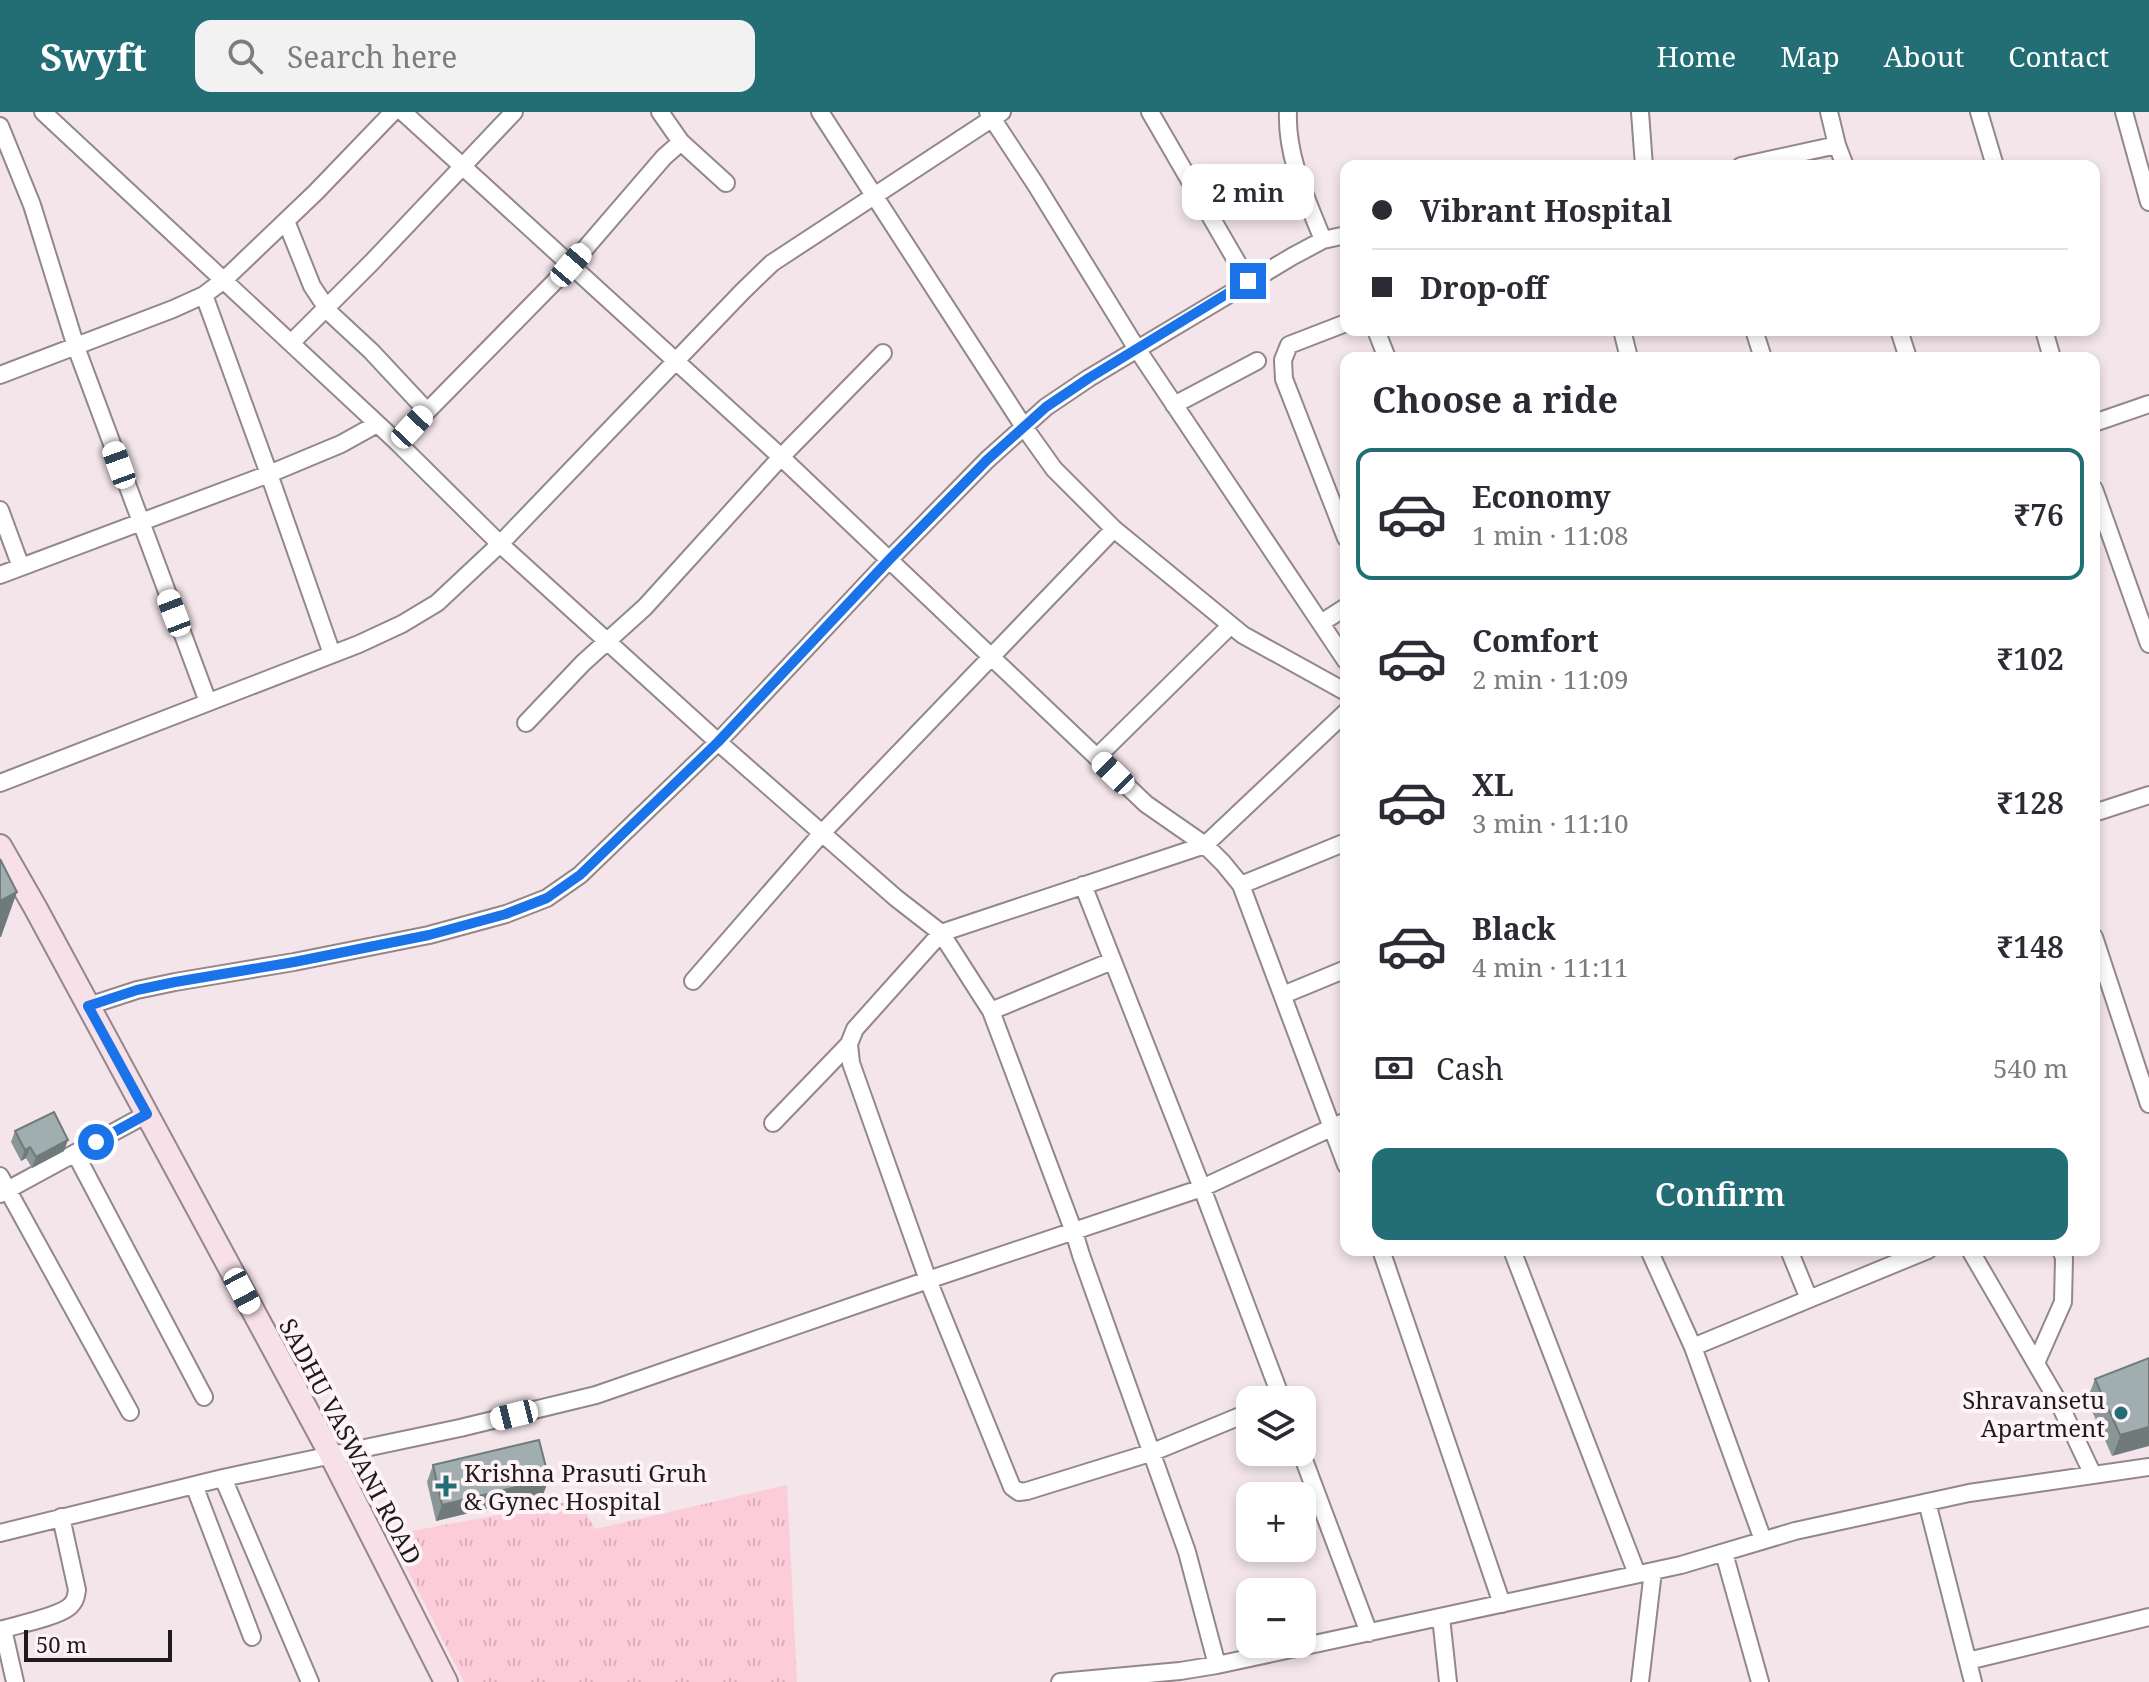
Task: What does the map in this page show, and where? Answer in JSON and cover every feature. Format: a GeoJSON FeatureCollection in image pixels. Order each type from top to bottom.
{"type":"FeatureCollection","features":[{"type":"Feature","properties":{"kind":"street"},"geometry":{"type":"LineString","coordinates":[[43,112],[397,442],[500,544],[718,742],[896,898],[941,933],[991,1011],[1153,1452],[1187,1552],[1217,1665]]}},
{"type":"Feature","properties":{"kind":"street"},"geometry":{"type":"LineString","coordinates":[[0,375],[204,295],[286,221],[393,112]]}},
{"type":"Feature","properties":{"kind":"street"},"geometry":{"type":"LineString","coordinates":[[0,1533],[223,1478],[460,1428],[596,1395],[1202,1188],[1339,1125],[1283,995],[1241,885],[1205,845],[1146,804],[781,457],[403,112]]}},
{"type":"Feature","properties":{"kind":"street"},"geometry":{"type":"LineString","coordinates":[[291,343],[514,112]]}},
{"type":"Feature","properties":{"kind":"street"},"geometry":{"type":"LineString","coordinates":[[660,112],[681,142],[726,183]]}},
{"type":"Feature","properties":{"kind":"street"},"geometry":{"type":"LineString","coordinates":[[820,112],[1054,469],[1114,529],[1243,635],[1340,689]]}},
{"type":"Feature","properties":{"kind":"street"},"geometry":{"type":"LineString","coordinates":[[1150,112],[1248,281]]}},
{"type":"Feature","properties":{"kind":"street"},"geometry":{"type":"LineString","coordinates":[[1288,112],[1291,149],[1304,194],[1323,240]]}},
{"type":"Feature","properties":{"kind":"street"},"geometry":{"type":"LineString","coordinates":[[1640,112],[1644,160]]}},
{"type":"Feature","properties":{"kind":"street"},"geometry":{"type":"LineString","coordinates":[[1829,112],[1843,160]]}},
{"type":"Feature","properties":{"kind":"street"},"geometry":{"type":"LineString","coordinates":[[1979,112],[1993,160]]}},
{"type":"Feature","properties":{"kind":"street"},"geometry":{"type":"LineString","coordinates":[[2124,112],[2149,202]]}},
{"type":"Feature","properties":{"kind":"street"},"geometry":{"type":"LineString","coordinates":[[0,783],[332,654],[402,624],[437,603],[500,544],[772,263],[994,114],[1137,349],[1340,652]]}},
{"type":"Feature","properties":{"kind":"street"},"geometry":{"type":"LineString","coordinates":[[0,126],[32,205],[76,347],[208,702]]}},
{"type":"Feature","properties":{"kind":"street"},"geometry":{"type":"LineString","coordinates":[[397,442],[571,265],[664,157],[681,142]]}},
{"type":"Feature","properties":{"kind":"street"},"geometry":{"type":"LineString","coordinates":[[1768,160],[1837,145]]}},
{"type":"Feature","properties":{"kind":"street"},"geometry":{"type":"LineString","coordinates":[[286,221],[312,286],[327,307],[427,411]]}},
{"type":"Feature","properties":{"kind":"street"},"geometry":{"type":"LineString","coordinates":[[88,1006],[175,982],[429,935],[506,914],[547,898],[580,875],[718,742],[889,560],[987,460],[1046,407],[1248,281],[1323,240],[1340,236]]}},
{"type":"Feature","properties":{"kind":"street"},"geometry":{"type":"LineString","coordinates":[[204,295],[332,654]]}},
{"type":"Feature","properties":{"kind":"street"},"geometry":{"type":"LineString","coordinates":[[1340,325],[1289,345],[1283,360],[1284,379],[1340,523]]}},
{"type":"Feature","properties":{"kind":"street"},"geometry":{"type":"LineString","coordinates":[[526,723],[583,663],[645,607],[781,457],[883,353]]}},
{"type":"Feature","properties":{"kind":"street"},"geometry":{"type":"LineString","coordinates":[[1174,405],[1257,361]]}},
{"type":"Feature","properties":{"kind":"street"},"geometry":{"type":"LineString","coordinates":[[2100,421],[2149,404]]}},
{"type":"Feature","properties":{"kind":"street"},"geometry":{"type":"LineString","coordinates":[[0,575],[269,474],[341,444],[377,424]]}},
{"type":"Feature","properties":{"kind":"street"},"geometry":{"type":"LineString","coordinates":[[2100,503],[2143,607],[2149,644]]}},
{"type":"Feature","properties":{"kind":"street"},"geometry":{"type":"LineString","coordinates":[[0,510],[21,567]]}},
{"type":"Feature","properties":{"kind":"street"},"geometry":{"type":"LineString","coordinates":[[693,981],[822,833],[1114,529]]}},
{"type":"Feature","properties":{"kind":"street"},"geometry":{"type":"LineString","coordinates":[[1321,623],[1340,611]]}},
{"type":"Feature","properties":{"kind":"street"},"geometry":{"type":"LineString","coordinates":[[1097,757],[1231,625]]}},
{"type":"Feature","properties":{"kind":"street"},"geometry":{"type":"LineString","coordinates":[[773,1123],[849,1044],[855,1029],[941,933],[1205,845],[1340,718]]}},
{"type":"Feature","properties":{"kind":"street"},"geometry":{"type":"LineString","coordinates":[[2100,811],[2149,795]]}},
{"type":"Feature","properties":{"kind":"street"},"geometry":{"type":"LineString","coordinates":[[1241,885],[1340,844]]}},
{"type":"Feature","properties":{"kind":"street","name":"SADHU VASWANI ROAD"},"geometry":{"type":"LineString","coordinates":[[0,846],[331,1455],[446,1682]]}},
{"type":"Feature","properties":{"kind":"street"},"geometry":{"type":"LineString","coordinates":[[1083,885],[1276,1386]]}},
{"type":"Feature","properties":{"kind":"street"},"geometry":{"type":"LineString","coordinates":[[2100,955],[2149,1104]]}},
{"type":"Feature","properties":{"kind":"street"},"geometry":{"type":"LineString","coordinates":[[991,1011],[1112,961]]}},
{"type":"Feature","properties":{"kind":"street"},"geometry":{"type":"LineString","coordinates":[[1283,995],[1340,971]]}},
{"type":"Feature","properties":{"kind":"street"},"geometry":{"type":"LineString","coordinates":[[849,1044],[851,1063],[928,1280],[1012,1487],[1019,1492],[1027,1491],[1153,1452],[1236,1418]]}},
{"type":"Feature","properties":{"kind":"street"},"geometry":{"type":"LineString","coordinates":[[130,1412],[3,1187],[147,1114]]}},
{"type":"Feature","properties":{"kind":"street"},"geometry":{"type":"LineString","coordinates":[[75,1153],[204,1397]]}},
{"type":"Feature","properties":{"kind":"street"},"geometry":{"type":"LineString","coordinates":[[1387,1256],[1502,1604]]}},
{"type":"Feature","properties":{"kind":"street"},"geometry":{"type":"LineString","coordinates":[[1514,1256],[1645,1573],[1640,1682]]}},
{"type":"Feature","properties":{"kind":"street"},"geometry":{"type":"LineString","coordinates":[[1652,1256],[1693,1347],[1763,1540]]}},
{"type":"Feature","properties":{"kind":"street"},"geometry":{"type":"LineString","coordinates":[[1791,1256],[1809,1299]]}},
{"type":"Feature","properties":{"kind":"street"},"geometry":{"type":"LineString","coordinates":[[1693,1347],[1913,1256]]}},
{"type":"Feature","properties":{"kind":"street"},"geometry":{"type":"LineString","coordinates":[[1974,1256],[2059,1403],[2093,1475]]}},
{"type":"Feature","properties":{"kind":"street"},"geometry":{"type":"LineString","coordinates":[[2036,1363],[2063,1302],[2063,1256]]}},
{"type":"Feature","properties":{"kind":"street"},"geometry":{"type":"LineString","coordinates":[[1306,1466],[1369,1633]]}},
{"type":"Feature","properties":{"kind":"street"},"geometry":{"type":"LineString","coordinates":[[1060,1682],[1180,1676],[1217,1665],[1645,1573],[1763,1540],[1927,1502],[2149,1467]]}},
{"type":"Feature","properties":{"kind":"street"},"geometry":{"type":"LineString","coordinates":[[223,1478],[310,1682]]}},
{"type":"Feature","properties":{"kind":"street"},"geometry":{"type":"LineString","coordinates":[[194,1485],[252,1637]]}},
{"type":"Feature","properties":{"kind":"street"},"geometry":{"type":"LineString","coordinates":[[1927,1502],[1973,1682]]}},
{"type":"Feature","properties":{"kind":"street"},"geometry":{"type":"LineString","coordinates":[[15,1682],[1,1630],[62,1611],[71,1606],[76,1598],[77,1590],[61,1517]]}},
{"type":"Feature","properties":{"kind":"street"},"geometry":{"type":"LineString","coordinates":[[1724,1553],[1760,1682]]}},
{"type":"Feature","properties":{"kind":"street"},"geometry":{"type":"LineString","coordinates":[[1441,1617],[1448,1682]]}},
{"type":"Feature","properties":{"kind":"street"},"geometry":{"type":"LineString","coordinates":[[1968,1661],[2149,1617]]}},
{"type":"Feature","properties":{"kind":"green space"},"geometry":{"type":"Polygon","coordinates":[[[787,1485],[797,1682],[464,1682],[390,1535],[579,1500],[595,1529],[787,1485]]]}},
{"type":"Feature","properties":{"kind":"building"},"geometry":{"type":"Polygon","coordinates":[[[0,859],[17,892],[0,901],[0,859]]]}},
{"type":"Feature","properties":{"kind":"building"},"geometry":{"type":"Polygon","coordinates":[[[54,1112],[68,1140],[36,1157],[30,1147],[25,1150],[15,1131],[54,1112]]]}},
{"type":"Feature","properties":{"kind":"building"},"geometry":{"type":"Polygon","coordinates":[[[2149,1358],[2149,1427],[2120,1435],[2095,1379],[2149,1358]]]}},
{"type":"Feature","properties":{"kind":"building"},"geometry":{"type":"Polygon","coordinates":[[[539,1440],[549,1479],[442,1505],[433,1465],[539,1440]]]}},
{"type":"Feature","properties":{"kind":"place","name":"Shravansetu Apartment"},"geometry":{"type":"Point","coordinates":[2121,1413]}},
{"type":"Feature","properties":{"kind":"place","name":"Krishna Prasuti Gruh & Gynec Hospital"},"geometry":{"type":"Point","coordinates":[446,1486]}},
{"type":"Feature","properties":{"kind":"route"},"geometry":{"type":"LineString","coordinates":[[96,1142],[147,1114],[88,1006],[175,982],[429,935],[506,914],[547,898],[580,875],[718,742],[889,560],[987,460],[1046,407],[1248,281]]}}]}
